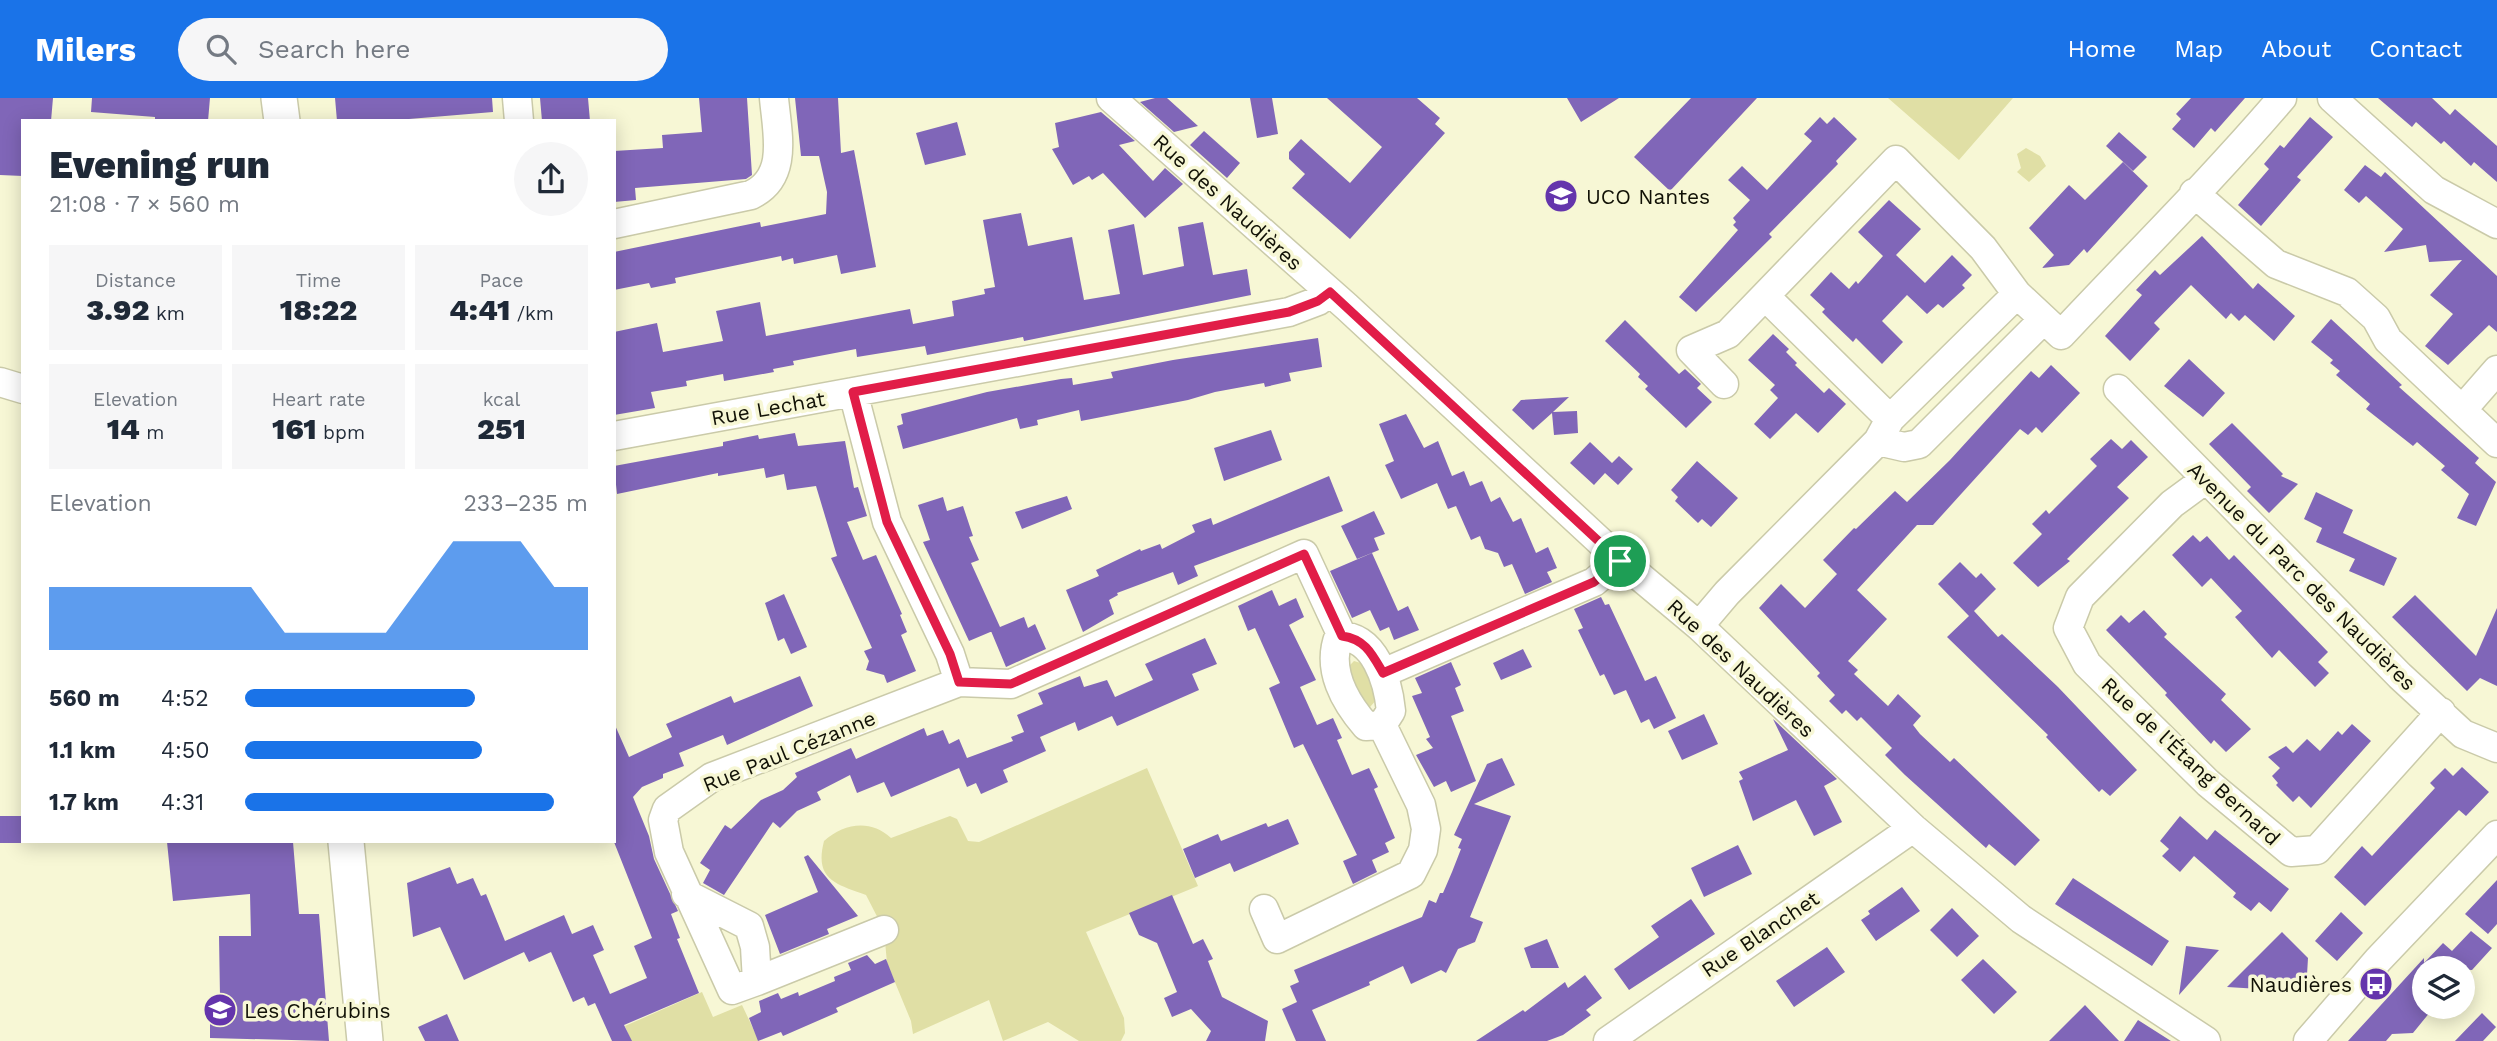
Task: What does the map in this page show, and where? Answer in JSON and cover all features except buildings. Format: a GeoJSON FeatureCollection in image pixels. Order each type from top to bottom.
{"type":"FeatureCollection","features":[{"type":"Feature","properties":{"kind":"main road"},"geometry":{"type":"LineString","coordinates":[[279,98],[282,119]]}},
{"type":"Feature","properties":{"kind":"main road"},"geometry":{"type":"LineString","coordinates":[[298,98],[299,119]]}},
{"type":"Feature","properties":{"kind":"main road"},"geometry":{"type":"LineString","coordinates":[[346,843],[365,1041]]}},
{"type":"Feature","properties":{"kind":"street"},"geometry":{"type":"LineString","coordinates":[[517,98],[519,119]]}},
{"type":"Feature","properties":{"kind":"street"},"geometry":{"type":"LineString","coordinates":[[616,224],[751,195],[762,190],[777,169],[774,98]]}},
{"type":"Feature","properties":{"kind":"street","name":"Rue des Naudières"},"geometry":{"type":"LineString","coordinates":[[1111,98],[1330,292],[1620,561],[1699,626],[1913,828],[2021,919],[2206,1041]]}},
{"type":"Feature","properties":{"kind":"street"},"geometry":{"type":"LineString","coordinates":[[1724,384],[1691,350],[1728,334],[1896,160],[1983,248],[2017,294],[2061,335],[2194,193],[2220,171],[2282,98]]}},
{"type":"Feature","properties":{"kind":"street"},"geometry":{"type":"LineString","coordinates":[[2332,98],[2434,190],[2497,224]]}},
{"type":"Feature","properties":{"kind":"street"},"geometry":{"type":"LineString","coordinates":[[2194,193],[2276,264],[2347,292],[2376,318],[2388,340],[2497,443]]}},
{"type":"Feature","properties":{"kind":"street","name":"Rue Lechat"},"geometry":{"type":"LineString","coordinates":[[616,436],[1289,312],[1318,301],[1330,292]]}},
{"type":"Feature","properties":{"kind":"street"},"geometry":{"type":"LineString","coordinates":[[1699,626],[1727,593],[2017,294]]}},
{"type":"Feature","properties":{"kind":"street"},"geometry":{"type":"LineString","coordinates":[[1766,297],[1884,430],[1904,447],[1919,444],[2043,320]]}},
{"type":"Feature","properties":{"kind":"street"},"geometry":{"type":"LineString","coordinates":[[2462,410],[2497,370]]}},
{"type":"Feature","properties":{"kind":"street"},"geometry":{"type":"LineString","coordinates":[[0,382],[21,388]]}},
{"type":"Feature","properties":{"kind":"street","name":"Avenue du Parc des Naudières"},"geometry":{"type":"LineString","coordinates":[[2118,390],[2400,676],[2463,734],[2497,748]]}},
{"type":"Feature","properties":{"kind":"street"},"geometry":{"type":"LineString","coordinates":[[853,392],[887,522],[950,654],[959,682]]}},
{"type":"Feature","properties":{"kind":"street","name":"Rue de l'Étang Bernard"},"geometry":{"type":"LineString","coordinates":[[2206,480],[2172,504],[2080,597],[2068,628],[2087,664],[2208,783],[2291,852],[2316,850],[2441,712]]}},
{"type":"Feature","properties":{"kind":"street","name":"Rue Paul Cézanne"},"geometry":{"type":"LineString","coordinates":[[884,930],[732,990],[669,852],[663,820],[667,809],[712,777],[959,682],[1011,684],[1304,554],[1342,636]]}},
{"type":"Feature","properties":{"kind":"street"},"geometry":{"type":"LineString","coordinates":[[1383,673],[1594,582],[1620,561]]}},
{"type":"Feature","properties":{"kind":"street"},"geometry":{"type":"LineString","coordinates":[[1339,636],[1356,638],[1367,647],[1383,673],[1391,711],[1382,725],[1366,726],[1351,708],[1335,668],[1333,651],[1339,636]]}},
{"type":"Feature","properties":{"kind":"street"},"geometry":{"type":"LineString","coordinates":[[1264,909],[1277,939],[1411,874],[1423,850],[1426,829],[1421,805],[1382,725]]}},
{"type":"Feature","properties":{"kind":"street","name":"Rue Blanchet"},"geometry":{"type":"LineString","coordinates":[[1608,1041],[1913,828]]}},
{"type":"Feature","properties":{"kind":"street"},"geometry":{"type":"LineString","coordinates":[[2308,1041],[2378,960],[2497,835]]}},
{"type":"Feature","properties":{"kind":"street"},"geometry":{"type":"LineString","coordinates":[[686,894],[749,926],[755,947],[757,981]]}},
{"type":"Feature","properties":{"kind":"shaded area"},"geometry":{"type":"Polygon","coordinates":[[[1888,98],[2013,98],[1959,160],[1888,98]]]}},
{"type":"Feature","properties":{"kind":"shaded area"},"geometry":{"type":"Polygon","coordinates":[[[2026,148],[2040,156],[2046,166],[2029,182],[2017,172],[2021,168],[2017,154],[2026,148]]]}},
{"type":"Feature","properties":{"kind":"shaded area"},"geometry":{"type":"Polygon","coordinates":[[[1354,661],[1364,664],[1378,698],[1370,707],[1364,706],[1350,672],[1349,666],[1354,661]]]}},
{"type":"Feature","properties":{"kind":"shaded area"},"geometry":{"type":"Polygon","coordinates":[[[1147,768],[1198,886],[1086,932],[1124,1018],[1125,1033],[1121,1041],[1079,1041],[1048,1022],[1003,1041],[989,1000],[913,1034],[911,1021],[887,963],[884,930],[866,895],[837,883],[825,872],[822,864],[824,841],[840,830],[858,826],[875,828],[891,838],[950,816],[957,819],[968,841],[979,842],[1147,768]]]}},
{"type":"Feature","properties":{"kind":"shaded area"},"geometry":{"type":"Polygon","coordinates":[[[702,992],[713,1017],[742,1005],[759,1041],[623,1041],[630,1038],[625,1026],[702,992]]]}},
{"type":"Feature","properties":{"kind":"place","name":"UCO Nantes"},"geometry":{"type":"Point","coordinates":[1561,196]}},
{"type":"Feature","properties":{"kind":"place","name":"Naudières"},"geometry":{"type":"Point","coordinates":[2376,984]}},
{"type":"Feature","properties":{"kind":"place","name":"Les Chérubins"},"geometry":{"type":"Point","coordinates":[220,1010]}},
{"type":"Feature","properties":{"kind":"route"},"geometry":{"type":"LineString","coordinates":[[1330,292],[1620,561],[1594,582],[1383,673],[1367,647],[1356,638],[1342,636],[1304,554],[1011,684],[959,682],[950,654],[887,522],[853,392],[1289,312],[1318,301],[1330,292]]}}]}
